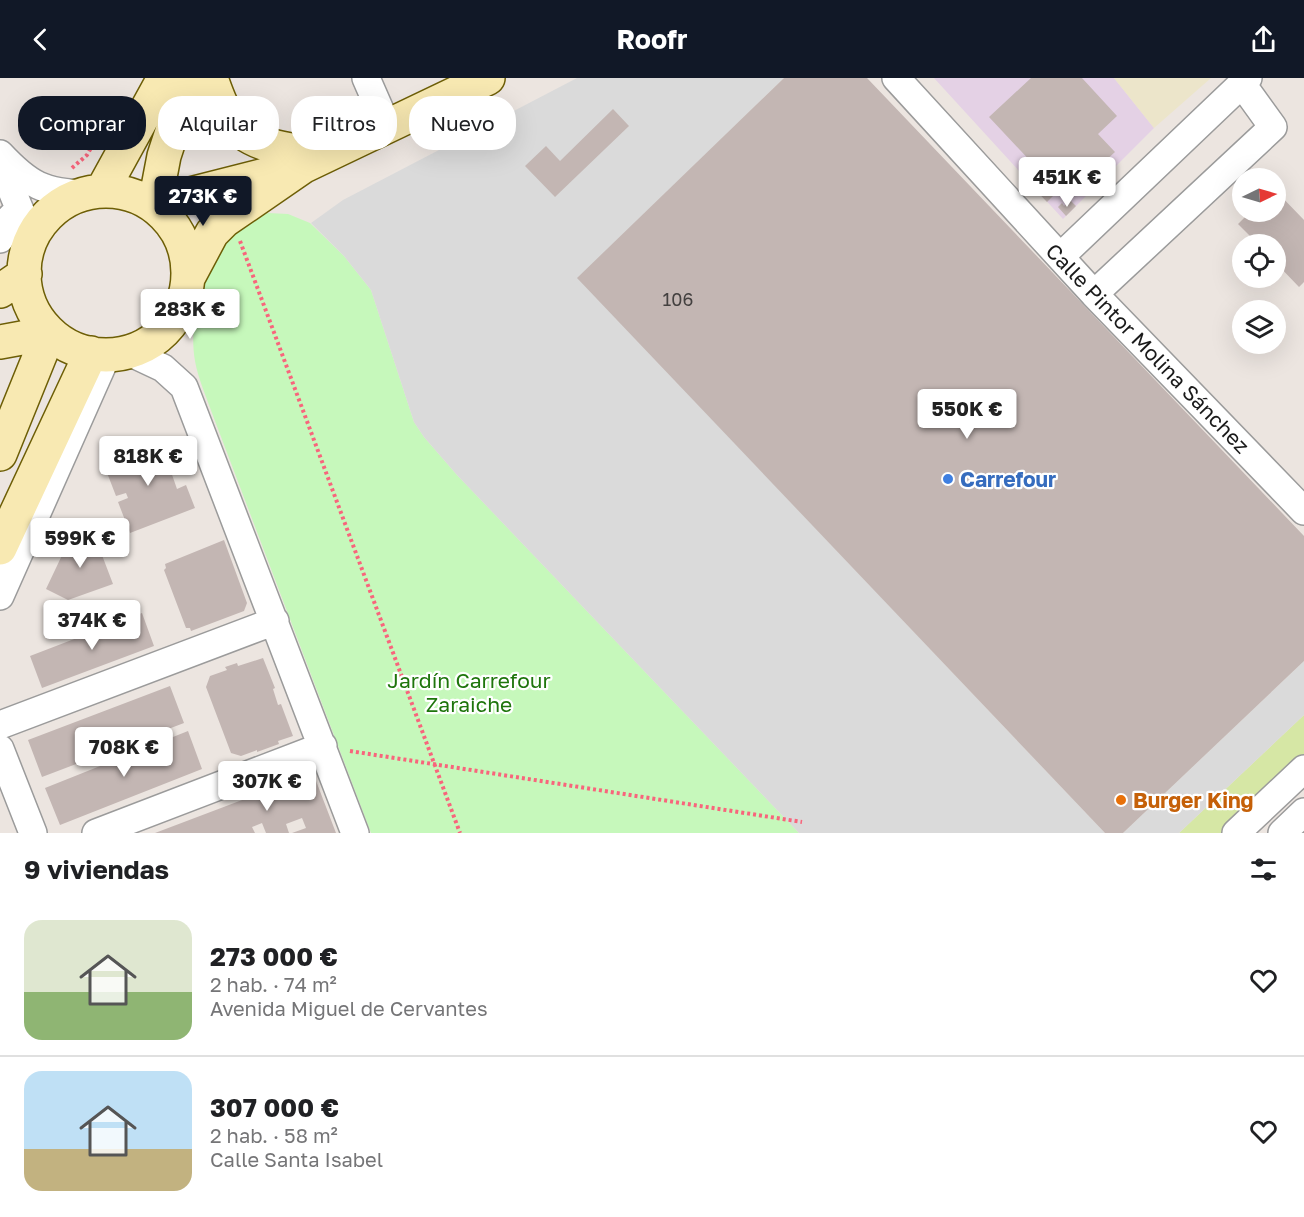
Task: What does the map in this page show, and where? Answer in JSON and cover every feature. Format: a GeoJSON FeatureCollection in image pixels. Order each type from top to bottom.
{"type":"FeatureCollection","features":[{"type":"Feature","properties":{"kind":"main road"},"geometry":{"type":"LineString","coordinates":[[85,185],[135,196],[154,203],[171,222],[183,243],[188,278],[185,296],[178,313],[167,328],[152,341],[109,353],[71,347],[49,333],[38,316],[13,254],[31,241],[45,218],[55,207],[85,185],[164,78]]}},
{"type":"Feature","properties":{"kind":"main road"},"geometry":{"type":"LineString","coordinates":[[154,203],[164,156],[180,107],[196,78]]}},
{"type":"Feature","properties":{"kind":"main road"},"geometry":{"type":"LineString","coordinates":[[211,78],[230,120],[245,134],[315,160]]}},
{"type":"Feature","properties":{"kind":"main road"},"geometry":{"type":"LineString","coordinates":[[397,121],[488,78]]}},
{"type":"Feature","properties":{"kind":"main road"},"geometry":{"type":"LineString","coordinates":[[188,278],[212,233],[231,215],[315,160],[336,150]]}},
{"type":"Feature","properties":{"kind":"main road"},"geometry":{"type":"LineString","coordinates":[[154,203],[315,160]]}},
{"type":"Feature","properties":{"kind":"main road"},"geometry":{"type":"LineString","coordinates":[[0,342],[49,333]]}},
{"type":"Feature","properties":{"kind":"main road"},"geometry":{"type":"LineString","coordinates":[[2,436],[49,333]]}},
{"type":"Feature","properties":{"kind":"main road"},"geometry":{"type":"LineString","coordinates":[[0,548],[109,353]]}},
{"type":"Feature","properties":{"kind":"street"},"geometry":{"type":"LineString","coordinates":[[366,78],[374,96]]}},
{"type":"Feature","properties":{"kind":"street","name":"Calle Pintor Molina Sánchez"},"geometry":{"type":"LineString","coordinates":[[896,78],[1094,294],[1304,511]]}},
{"type":"Feature","properties":{"kind":"street"},"geometry":{"type":"LineString","coordinates":[[1060,257],[1245,81],[1273,127],[1094,294]]}},
{"type":"Feature","properties":{"kind":"street"},"geometry":{"type":"LineString","coordinates":[[0,154],[16,171],[42,188],[54,192],[85,185]]}},
{"type":"Feature","properties":{"kind":"street"},"geometry":{"type":"LineString","coordinates":[[0,162],[24,220],[13,254]]}},
{"type":"Feature","properties":{"kind":"street"},"geometry":{"type":"LineString","coordinates":[[0,596],[109,353],[163,368],[184,387],[355,833]]}},
{"type":"Feature","properties":{"kind":"street"},"geometry":{"type":"LineString","coordinates":[[0,725],[275,621]]}},
{"type":"Feature","properties":{"kind":"street"},"geometry":{"type":"LineString","coordinates":[[96,833],[323,746]]}},
{"type":"Feature","properties":{"kind":"street"},"geometry":{"type":"LineString","coordinates":[[0,749],[33,833]]}},
{"type":"Feature","properties":{"kind":"street"},"geometry":{"type":"LineString","coordinates":[[1236,833],[1304,768]]}},
{"type":"Feature","properties":{"kind":"street"},"geometry":{"type":"LineString","coordinates":[[1282,833],[1304,812]]}},
{"type":"Feature","properties":{"kind":"path"},"geometry":{"type":"LineString","coordinates":[[85,185],[78,165],[90,150]]}},
{"type":"Feature","properties":{"kind":"path"},"geometry":{"type":"LineString","coordinates":[[231,215],[460,833]]}},
{"type":"Feature","properties":{"kind":"path"},"geometry":{"type":"LineString","coordinates":[[323,746],[802,822]]}},
{"type":"Feature","properties":{"kind":"shaded area"},"geometry":{"type":"Polygon","coordinates":[[[577,78],[784,78],[578,278],[1105,833],[799,833],[457,475],[424,437],[414,422],[371,290],[344,256],[311,223],[343,200],[439,150],[516,150],[516,110],[577,78]]]}},
{"type":"Feature","properties":{"kind":"shaded area"},"geometry":{"type":"Polygon","coordinates":[[[934,78],[1114,78],[1154,128],[1063,219],[934,78]]]}},
{"type":"Feature","properties":{"kind":"shaded area"},"geometry":{"type":"Polygon","coordinates":[[[1114,78],[1211,78],[1154,128],[1114,78]]]}},
{"type":"Feature","properties":{"kind":"shaded area"},"geometry":{"type":"Polygon","coordinates":[[[1304,661],[1304,715],[1179,833],[1123,833],[1304,661]]]}},
{"type":"Feature","properties":{"kind":"green space","name":"Jardín Carrefour Zaraiche"},"geometry":{"type":"Polygon","coordinates":[[[268,213],[288,214],[310,223],[344,256],[371,290],[414,422],[424,437],[457,475],[799,833],[371,833],[212,413],[195,361],[193,343],[197,304],[210,264],[220,247],[233,232],[249,220],[268,213]]]}},
{"type":"Feature","properties":{"kind":"green space"},"geometry":{"type":"Polygon","coordinates":[[[1304,715],[1304,757],[1226,833],[1179,833],[1304,715]]]}},
{"type":"Feature","properties":{"kind":"building"},"geometry":{"type":"Polygon","coordinates":[[[784,78],[867,78],[1304,536],[1304,661],[1123,833],[1105,833],[577,278],[784,78]]]}},
{"type":"Feature","properties":{"kind":"building"},"geometry":{"type":"Polygon","coordinates":[[[1031,78],[1082,78],[1117,116],[1098,134],[1115,152],[1071,192],[1055,175],[1049,181],[989,117],[1031,78]]]}},
{"type":"Feature","properties":{"kind":"building"},"geometry":{"type":"Polygon","coordinates":[[[613,109],[629,126],[555,197],[525,166],[546,146],[560,161],[613,109]]]}},
{"type":"Feature","properties":{"kind":"building"},"geometry":{"type":"Polygon","coordinates":[[[1030,168],[1055,194],[1047,202],[1022,176],[1030,168]]]}},
{"type":"Feature","properties":{"kind":"building"},"geometry":{"type":"Polygon","coordinates":[[[1070,200],[1076,206],[1066,216],[1058,207],[1062,203],[1064,206],[1070,200]]]}},
{"type":"Feature","properties":{"kind":"building"},"geometry":{"type":"Polygon","coordinates":[[[1286,201],[1304,220],[1304,282],[1299,287],[1286,273],[1286,234],[1248,234],[1238,224],[1240,222],[1286,222],[1286,201]]]}},
{"type":"Feature","properties":{"kind":"building"},"geometry":{"type":"Polygon","coordinates":[[[163,443],[173,447],[178,463],[169,466],[177,489],[186,485],[195,508],[130,533],[118,502],[128,498],[126,493],[116,496],[104,465],[163,443]]]}},
{"type":"Feature","properties":{"kind":"building"},"geometry":{"type":"Polygon","coordinates":[[[74,530],[97,542],[113,584],[68,600],[46,589],[74,530]]]}},
{"type":"Feature","properties":{"kind":"building"},"geometry":{"type":"Polygon","coordinates":[[[224,540],[247,603],[244,611],[191,631],[190,628],[186,628],[164,570],[165,564],[224,540]]]}},
{"type":"Feature","properties":{"kind":"building"},"geometry":{"type":"Polygon","coordinates":[[[142,613],[154,646],[42,688],[30,656],[142,613]]]}},
{"type":"Feature","properties":{"kind":"building"},"geometry":{"type":"Polygon","coordinates":[[[263,658],[275,688],[273,689],[278,705],[281,704],[293,736],[278,741],[279,744],[241,756],[231,753],[206,687],[210,676],[227,670],[225,667],[237,663],[238,666],[263,658]]]}},
{"type":"Feature","properties":{"kind":"building"},"geometry":{"type":"Polygon","coordinates":[[[170,686],[184,723],[42,777],[28,740],[170,686]]]}},
{"type":"Feature","properties":{"kind":"building"},"geometry":{"type":"Polygon","coordinates":[[[188,731],[202,769],[60,825],[45,788],[188,731]]]}},
{"type":"Feature","properties":{"kind":"building"},"geometry":{"type":"Polygon","coordinates":[[[313,773],[336,833],[292,833],[306,828],[302,818],[286,824],[289,833],[266,833],[262,823],[252,827],[255,833],[155,833],[313,773]]]}},
{"type":"Feature","properties":{"kind":"place","name":"Carrefour"},"geometry":{"type":"Point","coordinates":[948,479]}},
{"type":"Feature","properties":{"kind":"place","name":"Burger King"},"geometry":{"type":"Point","coordinates":[1121,800]}}]}
